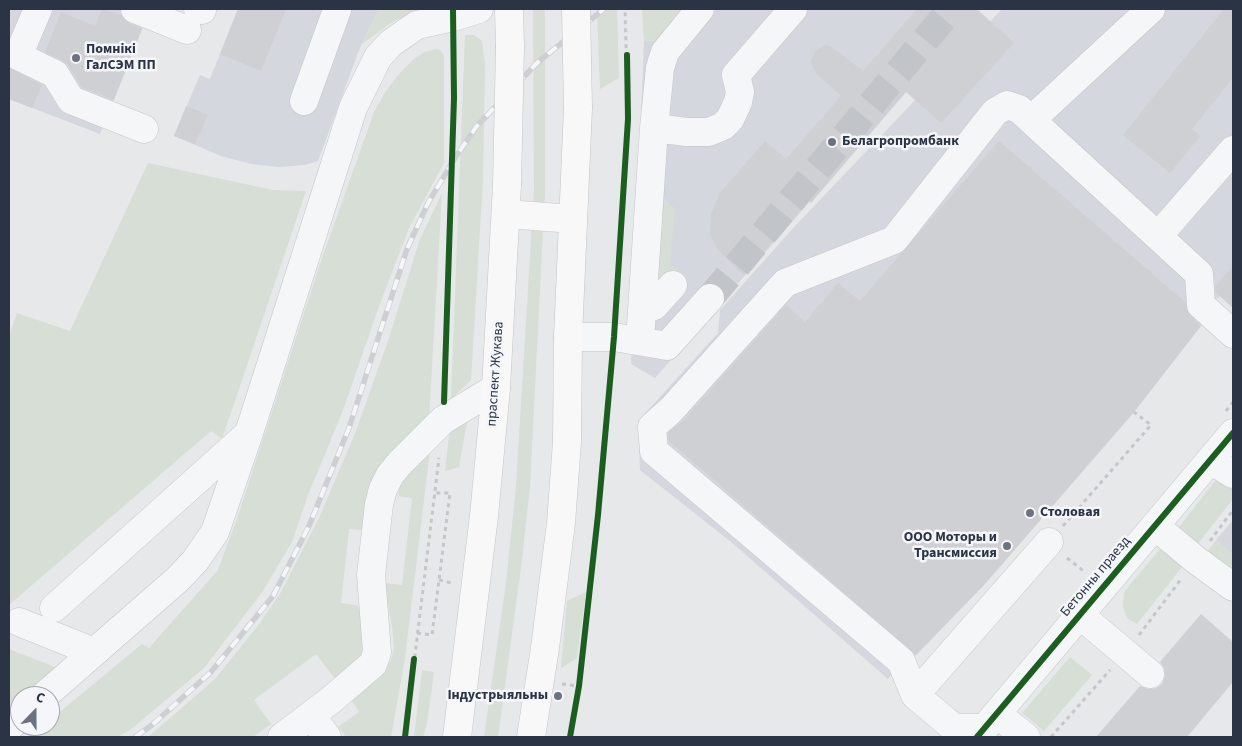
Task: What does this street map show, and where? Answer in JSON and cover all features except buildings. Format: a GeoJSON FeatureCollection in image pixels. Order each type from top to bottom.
{"type":"FeatureCollection","features":[{"type":"Feature","properties":{"kind":"main road","name":"праспект Жукава"},"geometry":{"type":"LineString","coordinates":[[456,736],[484,516],[496,388],[508,185],[510,46],[508,9]]}},
{"type":"Feature","properties":{"kind":"main road"},"geometry":{"type":"LineString","coordinates":[[531,737],[545,648],[560,523],[567,442],[568,337],[578,108],[576,9]]}},
{"type":"Feature","properties":{"kind":"main road"},"geometry":{"type":"LineString","coordinates":[[506,214],[574,219]]}},
{"type":"Feature","properties":{"kind":"street"},"geometry":{"type":"LineString","coordinates":[[38,9],[18,56],[55,74],[71,100],[144,129]]}},
{"type":"Feature","properties":{"kind":"street"},"geometry":{"type":"LineString","coordinates":[[135,9],[196,16]]}},
{"type":"Feature","properties":{"kind":"street"},"geometry":{"type":"LineString","coordinates":[[304,101],[335,9]]}},
{"type":"Feature","properties":{"kind":"street"},"geometry":{"type":"LineString","coordinates":[[55,686],[178,579],[196,561],[216,532],[329,178],[353,108],[378,57],[398,38],[417,25],[480,9]]}},
{"type":"Feature","properties":{"kind":"street"},"geometry":{"type":"LineString","coordinates":[[627,339],[642,310],[654,128],[660,68],[665,52],[700,9]]}},
{"type":"Feature","properties":{"kind":"street"},"geometry":{"type":"LineString","coordinates":[[654,128],[687,132],[708,132],[723,126],[730,119],[738,102],[740,92],[736,75],[793,9]]}},
{"type":"Feature","properties":{"kind":"street"},"geometry":{"type":"LineString","coordinates":[[1031,120],[1151,9]]}},
{"type":"Feature","properties":{"kind":"street"},"geometry":{"type":"LineString","coordinates":[[1026,737],[986,727],[954,728],[915,695],[901,660],[654,451],[652,427],[671,410],[785,283],[894,240],[995,112],[1006,105],[1019,109],[1199,274],[1201,305],[1233,334]]}},
{"type":"Feature","properties":{"kind":"street"},"geometry":{"type":"LineString","coordinates":[[1158,236],[1233,150]]}},
{"type":"Feature","properties":{"kind":"street"},"geometry":{"type":"LineString","coordinates":[[642,310],[654,306],[673,285]]}},
{"type":"Feature","properties":{"kind":"street"},"geometry":{"type":"LineString","coordinates":[[568,337],[627,339],[667,346],[710,298]]}},
{"type":"Feature","properties":{"kind":"street"},"geometry":{"type":"LineString","coordinates":[[282,737],[373,664],[377,652],[371,575],[379,504],[383,489],[399,464],[443,420],[496,388]]}},
{"type":"Feature","properties":{"kind":"street"},"geometry":{"type":"LineString","coordinates":[[54,608],[249,433]]}},
{"type":"Feature","properties":{"kind":"street","name":"Бетонны праезд"},"geometry":{"type":"LineString","coordinates":[[986,727],[1233,433]]}},
{"type":"Feature","properties":{"kind":"street"},"geometry":{"type":"LineString","coordinates":[[1210,460],[1233,474]]}},
{"type":"Feature","properties":{"kind":"street"},"geometry":{"type":"LineString","coordinates":[[1155,526],[1196,560],[1233,587]]}},
{"type":"Feature","properties":{"kind":"street"},"geometry":{"type":"LineString","coordinates":[[915,695],[1049,542]]}},
{"type":"Feature","properties":{"kind":"street"},"geometry":{"type":"LineString","coordinates":[[1080,615],[1150,674]]}},
{"type":"Feature","properties":{"kind":"street"},"geometry":{"type":"LineString","coordinates":[[19,622],[94,652]]}},
{"type":"Feature","properties":{"kind":"street"},"geometry":{"type":"LineString","coordinates":[[311,715],[327,737]]}},
{"type":"Feature","properties":{"kind":"path"},"geometry":{"type":"LineString","coordinates":[[620,248],[628,120],[625,9]]}},
{"type":"Feature","properties":{"kind":"path"},"geometry":{"type":"LineString","coordinates":[[404,737],[443,420],[454,98],[453,17]]}},
{"type":"Feature","properties":{"kind":"path"},"geometry":{"type":"LineString","coordinates":[[570,737],[580,677],[599,505],[627,339]]}},
{"type":"Feature","properties":{"kind":"path"},"geometry":{"type":"LineString","coordinates":[[1087,574],[1049,542],[1150,424],[1134,412]]}},
{"type":"Feature","properties":{"kind":"path"},"geometry":{"type":"LineString","coordinates":[[417,633],[432,635],[450,493],[435,493]]}},
{"type":"Feature","properties":{"kind":"path"},"geometry":{"type":"LineString","coordinates":[[1051,737],[1126,652],[1233,510]]}},
{"type":"Feature","properties":{"kind":"shaded area"},"geometry":{"type":"Polygon","coordinates":[[[9,9],[150,9],[100,134],[9,99],[9,9]]]}},
{"type":"Feature","properties":{"kind":"shaded area"},"geometry":{"type":"Polygon","coordinates":[[[238,9],[379,9],[361,45],[318,161],[305,165],[279,167],[251,164],[221,156],[174,136],[200,75],[210,79],[238,9]]]}},
{"type":"Feature","properties":{"kind":"shaded area"},"geometry":{"type":"Polygon","coordinates":[[[379,9],[419,9],[389,24],[361,45],[379,9]]]}},
{"type":"Feature","properties":{"kind":"shaded area"},"geometry":{"type":"Polygon","coordinates":[[[533,9],[545,9],[545,192],[530,486],[498,737],[484,737],[506,583],[516,486],[534,190],[533,9]]]}},
{"type":"Feature","properties":{"kind":"shaded area"},"geometry":{"type":"Polygon","coordinates":[[[597,9],[617,9],[619,78],[600,89],[597,9]]]}},
{"type":"Feature","properties":{"kind":"shaded area"},"geometry":{"type":"Polygon","coordinates":[[[642,9],[689,9],[662,40],[644,41],[642,9]]]}},
{"type":"Feature","properties":{"kind":"shaded area"},"geometry":{"type":"Polygon","coordinates":[[[689,9],[979,9],[655,378],[631,364],[644,41],[663,40],[689,9]]]}},
{"type":"Feature","properties":{"kind":"shaded area"},"geometry":{"type":"Polygon","coordinates":[[[1002,9],[1233,9],[1233,308],[1220,297],[1201,305],[1206,319],[1134,412],[984,585],[916,655],[901,661],[888,679],[731,542],[640,470],[638,421],[718,333],[720,310],[795,226],[1002,9]]]}},
{"type":"Feature","properties":{"kind":"shaded area"},"geometry":{"type":"Polygon","coordinates":[[[465,35],[474,35],[482,41],[485,64],[483,179],[471,380],[451,399],[465,35]]]}},
{"type":"Feature","properties":{"kind":"shaded area"},"geometry":{"type":"Polygon","coordinates":[[[435,49],[440,50],[444,56],[444,163],[409,228],[378,309],[342,413],[308,495],[292,542],[263,591],[204,668],[130,730],[117,737],[27,737],[60,736],[60,712],[142,644],[149,648],[218,570],[237,519],[319,267],[374,112],[386,91],[399,74],[414,59],[425,52],[435,49]]]}},
{"type":"Feature","properties":{"kind":"shaded area"},"geometry":{"type":"Polygon","coordinates":[[[148,163],[273,190],[306,191],[222,439],[211,431],[9,605],[9,336],[17,313],[70,331],[148,163]]]}},
{"type":"Feature","properties":{"kind":"shaded area"},"geometry":{"type":"Polygon","coordinates":[[[442,193],[429,419],[363,530],[349,529],[341,603],[360,606],[373,646],[336,680],[316,654],[254,700],[271,724],[253,737],[148,737],[215,679],[260,623],[281,592],[319,518],[356,431],[389,338],[420,239],[442,193]]]}},
{"type":"Feature","properties":{"kind":"shaded area"},"geometry":{"type":"Polygon","coordinates":[[[660,196],[675,208],[670,265],[683,273],[663,285],[652,285],[660,196]]]}},
{"type":"Feature","properties":{"kind":"shaded area"},"geometry":{"type":"Polygon","coordinates":[[[468,416],[459,467],[445,471],[450,427],[468,416]]]}},
{"type":"Feature","properties":{"kind":"shaded area"},"geometry":{"type":"Polygon","coordinates":[[[430,450],[405,658],[391,737],[346,737],[338,727],[359,712],[349,697],[390,662],[392,656],[394,649],[392,626],[384,583],[402,585],[412,498],[399,496],[398,489],[401,477],[430,450]]]}},
{"type":"Feature","properties":{"kind":"shaded area"},"geometry":{"type":"Polygon","coordinates":[[[1222,472],[1233,481],[1233,499],[1193,550],[1176,531],[1222,472]]]}},
{"type":"Feature","properties":{"kind":"shaded area"},"geometry":{"type":"Polygon","coordinates":[[[1233,520],[1233,555],[1216,540],[1233,520]]]}},
{"type":"Feature","properties":{"kind":"shaded area"},"geometry":{"type":"Polygon","coordinates":[[[1216,540],[1233,555],[1233,570],[1228,577],[1204,556],[1216,540]]]}},
{"type":"Feature","properties":{"kind":"shaded area"},"geometry":{"type":"Polygon","coordinates":[[[1165,543],[1186,562],[1137,624],[1127,618],[1123,607],[1124,592],[1165,543]]]}},
{"type":"Feature","properties":{"kind":"shaded area"},"geometry":{"type":"Polygon","coordinates":[[[586,592],[577,658],[561,668],[567,601],[586,592]]]}},
{"type":"Feature","properties":{"kind":"shaded area"},"geometry":{"type":"Polygon","coordinates":[[[9,649],[57,668],[35,686],[10,686],[9,708],[9,649]]]}},
{"type":"Feature","properties":{"kind":"shaded area"},"geometry":{"type":"Polygon","coordinates":[[[1070,657],[1092,675],[1044,731],[1022,713],[1070,657]]]}},
{"type":"Feature","properties":{"kind":"shaded area"},"geometry":{"type":"Polygon","coordinates":[[[422,670],[434,672],[427,723],[423,737],[414,737],[422,670]]]}},
{"type":"Feature","properties":{"kind":"tunnel"},"geometry":{"type":"LineString","coordinates":[[710,298],[951,9]]}},
{"type":"Feature","properties":{"kind":"railway"},"geometry":{"type":"LineString","coordinates":[[135,737],[152,725],[211,672],[273,596],[309,526],[349,428],[407,249],[428,203],[455,158],[476,127],[538,62],[604,9]]}},
{"type":"Feature","properties":{"kind":"cycle path"},"geometry":{"type":"LineString","coordinates":[[444,402],[454,98],[453,9]]}},
{"type":"Feature","properties":{"kind":"cycle path"},"geometry":{"type":"LineString","coordinates":[[570,737],[579,686],[598,515],[614,337],[628,119],[627,55]]}},
{"type":"Feature","properties":{"kind":"cycle path"},"geometry":{"type":"LineString","coordinates":[[977,737],[1233,433]]}},
{"type":"Feature","properties":{"kind":"cycle path"},"geometry":{"type":"LineString","coordinates":[[405,737],[414,659]]}},
{"type":"Feature","properties":{"kind":"place","name":"Помнікі ГалСЭМ ПП"},"geometry":{"type":"Point","coordinates":[76,58]}},
{"type":"Feature","properties":{"kind":"place","name":"Белагропромбанк"},"geometry":{"type":"Point","coordinates":[832,142]}},
{"type":"Feature","properties":{"kind":"place","name":"Столовая"},"geometry":{"type":"Point","coordinates":[1030,513]}},
{"type":"Feature","properties":{"kind":"place","name":"ООО Моторы и Трансмиссия"},"geometry":{"type":"Point","coordinates":[1007,546]}},
{"type":"Feature","properties":{"kind":"place","name":"Індустрыяльны"},"geometry":{"type":"Point","coordinates":[558,696]}}]}
